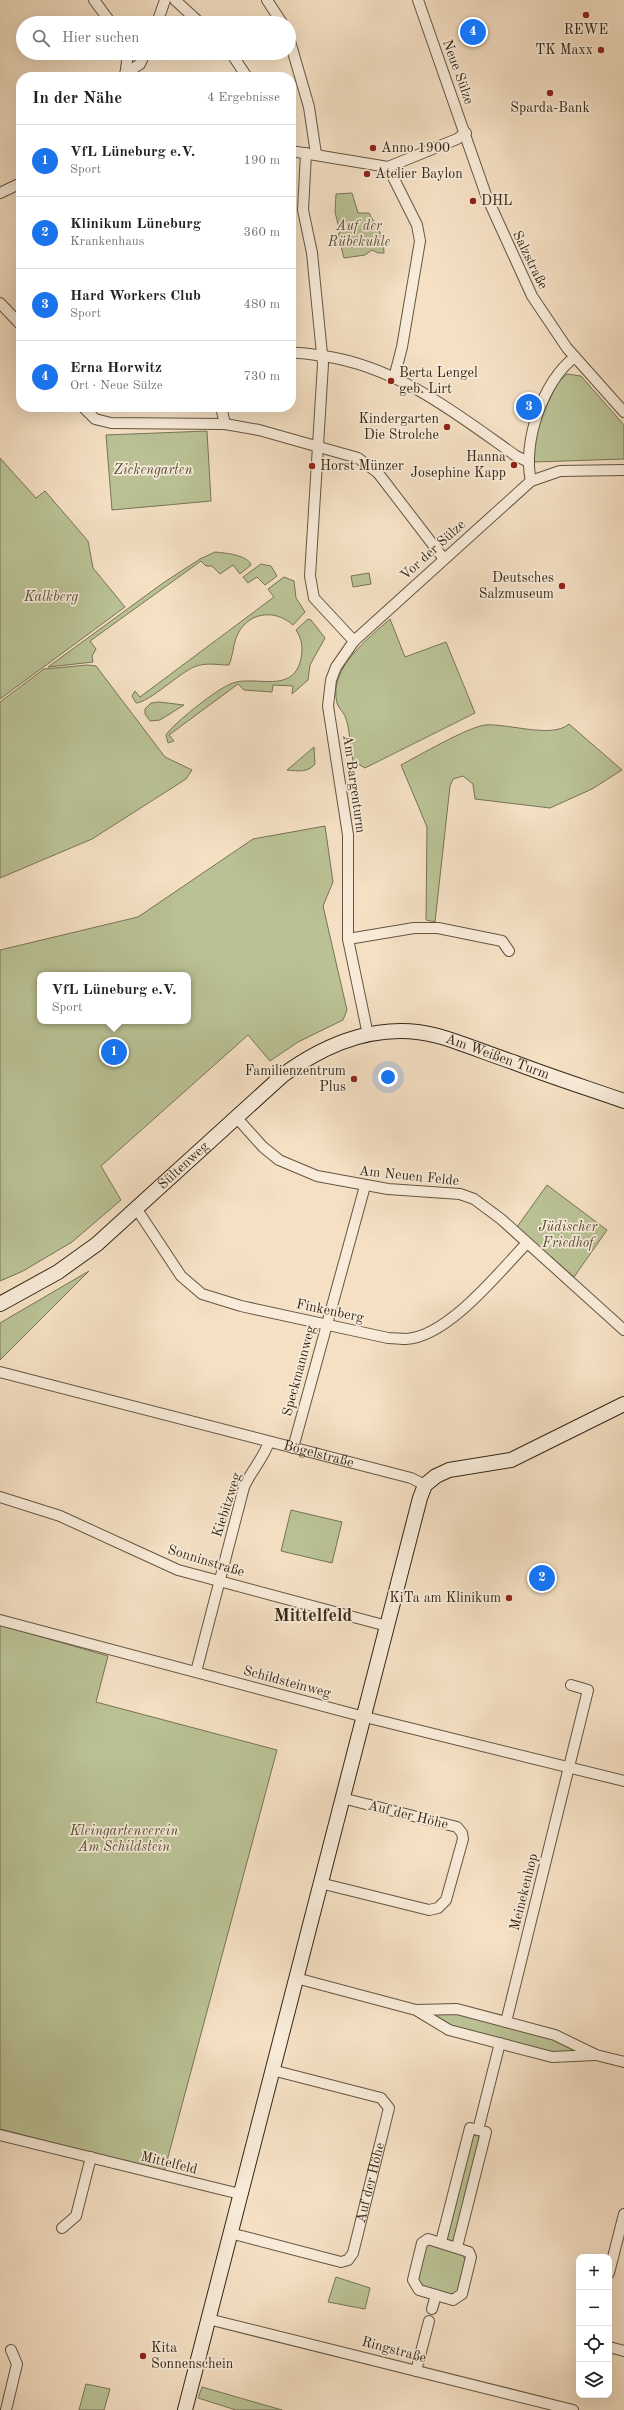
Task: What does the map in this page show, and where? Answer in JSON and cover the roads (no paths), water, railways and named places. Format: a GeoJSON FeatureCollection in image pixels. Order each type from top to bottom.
{"type":"FeatureCollection","features":[{"type":"Feature","properties":{"kind":"street"},"geometry":{"type":"LineString","coordinates":[[94,0],[106,16]]}},
{"type":"Feature","properties":{"kind":"street"},"geometry":{"type":"LineString","coordinates":[[159,16],[165,0]]}},
{"type":"Feature","properties":{"kind":"street"},"geometry":{"type":"LineString","coordinates":[[175,0],[192,16]]}},
{"type":"Feature","properties":{"kind":"street"},"geometry":{"type":"LineString","coordinates":[[266,0],[277,16]]}},
{"type":"Feature","properties":{"kind":"street","name":"Neue Sülze"},"geometry":{"type":"LineString","coordinates":[[418,0],[473,153]]}},
{"type":"Feature","properties":{"kind":"street"},"geometry":{"type":"LineString","coordinates":[[125,72],[127,60]]}},
{"type":"Feature","properties":{"kind":"street"},"geometry":{"type":"LineString","coordinates":[[129,72],[140,64],[142,60]]}},
{"type":"Feature","properties":{"kind":"street"},"geometry":{"type":"LineString","coordinates":[[236,60],[244,72]]}},
{"type":"Feature","properties":{"kind":"street"},"geometry":{"type":"LineString","coordinates":[[295,60],[309,107],[311,153],[303,210],[312,253],[323,356],[319,449],[316,466],[310,576],[312,592],[320,604],[354,641]]}},
{"type":"Feature","properties":{"kind":"street"},"geometry":{"type":"LineString","coordinates":[[296,152],[388,167],[458,140],[466,133]]}},
{"type":"Feature","properties":{"kind":"street","name":"Salzstraße"},"geometry":{"type":"LineString","coordinates":[[473,153],[486,195],[532,296],[575,357],[624,412]]}},
{"type":"Feature","properties":{"kind":"street"},"geometry":{"type":"LineString","coordinates":[[388,167],[417,225],[420,241],[402,347],[394,378]]}},
{"type":"Feature","properties":{"kind":"street"},"geometry":{"type":"LineString","coordinates":[[0,193],[16,185]]}},
{"type":"Feature","properties":{"kind":"street"},"geometry":{"type":"LineString","coordinates":[[0,303],[16,320]]}},
{"type":"Feature","properties":{"kind":"street"},"geometry":{"type":"LineString","coordinates":[[296,353],[347,360],[394,378],[435,399],[516,456],[529,462]]}},
{"type":"Feature","properties":{"kind":"street"},"geometry":{"type":"LineString","coordinates":[[575,357],[561,369],[539,412],[533,428],[529,462],[531,481],[560,471],[624,470]]}},
{"type":"Feature","properties":{"kind":"street"},"geometry":{"type":"LineString","coordinates":[[87,412],[102,422],[141,424],[225,424],[259,430],[319,449],[358,458],[378,473],[444,559]]}},
{"type":"Feature","properties":{"kind":"street"},"geometry":{"type":"LineString","coordinates":[[222,412],[225,424]]}},
{"type":"Feature","properties":{"kind":"street","name":"Vor der Sülze"},"geometry":{"type":"LineString","coordinates":[[354,641],[531,481]]}},
{"type":"Feature","properties":{"kind":"street","name":"Am Bargenturm"},"geometry":{"type":"LineString","coordinates":[[354,641],[336,667],[331,680],[328,706],[348,835],[348,939],[368,1035]]}},
{"type":"Feature","properties":{"kind":"street"},"geometry":{"type":"LineString","coordinates":[[348,939],[414,928],[438,928],[502,941],[509,951]]}},
{"type":"Feature","properties":{"kind":"street","name":"Am Weißen Turm"},"geometry":{"type":"LineString","coordinates":[[368,1035],[397,1032],[438,1036],[624,1101]]}},
{"type":"Feature","properties":{"kind":"street","name":"Sültenweg"},"geometry":{"type":"LineString","coordinates":[[0,1304],[58,1272],[96,1244],[282,1075],[303,1060],[331,1045],[368,1035]]}},
{"type":"Feature","properties":{"kind":"street","name":"Am Neuen Felde"},"geometry":{"type":"LineString","coordinates":[[236,1118],[263,1147],[279,1160],[317,1176],[365,1186],[460,1194],[487,1208],[624,1330]]}},
{"type":"Feature","properties":{"kind":"street","name":"Speckmannweg"},"geometry":{"type":"LineString","coordinates":[[293,1448],[365,1186]]}},
{"type":"Feature","properties":{"kind":"street","name":"Finkenberg"},"geometry":{"type":"LineString","coordinates":[[136,1208],[181,1276],[202,1294],[241,1306],[388,1338],[407,1339],[424,1335],[441,1327],[459,1313],[527,1243]]}},
{"type":"Feature","properties":{"kind":"street","name":"Bögelstraße"},"geometry":{"type":"LineString","coordinates":[[0,1372],[412,1478],[425,1485]]}},
{"type":"Feature","properties":{"kind":"street"},"geometry":{"type":"LineString","coordinates":[[185,2410],[363,1716],[420,1498],[425,1485],[436,1476],[449,1470],[511,1460],[624,1404]]}},
{"type":"Feature","properties":{"kind":"street","name":"Kiebitzweg"},"geometry":{"type":"LineString","coordinates":[[196,1672],[244,1487],[250,1474],[265,1454],[269,1442]]}},
{"type":"Feature","properties":{"kind":"street","name":"Sonninstraße"},"geometry":{"type":"LineString","coordinates":[[0,1497],[60,1516],[172,1568],[387,1626]]}},
{"type":"Feature","properties":{"kind":"street","name":"Schildsteinweg"},"geometry":{"type":"LineString","coordinates":[[0,1620],[363,1716],[624,1781]]}},
{"type":"Feature","properties":{"kind":"street"},"geometry":{"type":"LineString","coordinates":[[568,1768],[588,1690],[571,1685]]}},
{"type":"Feature","properties":{"kind":"street","name":"Meinekenhop"},"geometry":{"type":"LineString","coordinates":[[506,2022],[568,1768]]}},
{"type":"Feature","properties":{"kind":"street","name":"Auf der Höhe"},"geometry":{"type":"LineString","coordinates":[[320,1883],[429,1910],[438,1908],[446,1900],[463,1839],[462,1833],[457,1827],[342,1798]]}},
{"type":"Feature","properties":{"kind":"street"},"geometry":{"type":"LineString","coordinates":[[296,1978],[416,2010],[449,2030],[552,2057],[596,2055]]}},
{"type":"Feature","properties":{"kind":"street"},"geometry":{"type":"LineString","coordinates":[[416,2010],[456,2009],[555,2035],[596,2055],[624,2062]]}},
{"type":"Feature","properties":{"kind":"street"},"geometry":{"type":"LineString","coordinates":[[478,2130],[500,2043]]}},
{"type":"Feature","properties":{"kind":"street","name":"Auf der Höhe"},"geometry":{"type":"LineString","coordinates":[[230,2233],[341,2262],[348,2260],[353,2253],[389,2108],[381,2098],[272,2070]]}},
{"type":"Feature","properties":{"kind":"street"},"geometry":{"type":"LineString","coordinates":[[441,2242],[470,2128],[486,2132],[457,2247]]}},
{"type":"Feature","properties":{"kind":"street","name":"Mittelfeld"},"geometry":{"type":"LineString","coordinates":[[0,2135],[240,2194]]}},
{"type":"Feature","properties":{"kind":"street"},"geometry":{"type":"LineString","coordinates":[[62,2228],[76,2216],[91,2158]]}},
{"type":"Feature","properties":{"kind":"street"},"geometry":{"type":"LineString","coordinates":[[612,2267],[620,2252],[624,2214]]}},
{"type":"Feature","properties":{"kind":"street"},"geometry":{"type":"LineString","coordinates":[[428,2239],[457,2247],[469,2252],[471,2257],[462,2294],[453,2300],[419,2290],[415,2286],[413,2280],[422,2243],[428,2239]]}},
{"type":"Feature","properties":{"kind":"street"},"geometry":{"type":"LineString","coordinates":[[432,2309],[436,2295]]}},
{"type":"Feature","properties":{"kind":"street","name":"Ringstraße"},"geometry":{"type":"LineString","coordinates":[[208,2319],[573,2410]]}},
{"type":"Feature","properties":{"kind":"street"},"geometry":{"type":"LineString","coordinates":[[416,2370],[429,2321]]}},
{"type":"Feature","properties":{"kind":"street"},"geometry":{"type":"LineString","coordinates":[[612,2348],[624,2351]]}},
{"type":"Feature","properties":{"kind":"street"},"geometry":{"type":"LineString","coordinates":[[6,2410],[17,2364],[11,2350]]}},
{"type":"Feature","properties":{"kind":"place","name":"REWE"},"geometry":{"type":"Point","coordinates":[586,15]}},
{"type":"Feature","properties":{"kind":"place","name":"Erna Horwitz"},"geometry":{"type":"Point","coordinates":[473,32]}},
{"type":"Feature","properties":{"kind":"place","name":"TK Maxx"},"geometry":{"type":"Point","coordinates":[601,50]}},
{"type":"Feature","properties":{"kind":"place","name":"Sparda-Bank"},"geometry":{"type":"Point","coordinates":[550,93]}},
{"type":"Feature","properties":{"kind":"place","name":"Anno 1900"},"geometry":{"type":"Point","coordinates":[373,148]}},
{"type":"Feature","properties":{"kind":"place","name":"Atelier Baylon"},"geometry":{"type":"Point","coordinates":[367,174]}},
{"type":"Feature","properties":{"kind":"place","name":"DHL"},"geometry":{"type":"Point","coordinates":[473,201]}},
{"type":"Feature","properties":{"kind":"place","name":"Berta Lengel geb. Lirt"},"geometry":{"type":"Point","coordinates":[391,381]}},
{"type":"Feature","properties":{"kind":"place","name":"Hard Workers Club"},"geometry":{"type":"Point","coordinates":[529,407]}},
{"type":"Feature","properties":{"kind":"place","name":"Kindergarten Die Strolche"},"geometry":{"type":"Point","coordinates":[447,427]}},
{"type":"Feature","properties":{"kind":"place","name":"Hanna Josephine Kapp"},"geometry":{"type":"Point","coordinates":[514,465]}},
{"type":"Feature","properties":{"kind":"place","name":"Horst Münzer"},"geometry":{"type":"Point","coordinates":[312,466]}},
{"type":"Feature","properties":{"kind":"place","name":"Deutsches Salzmuseum"},"geometry":{"type":"Point","coordinates":[562,586]}},
{"type":"Feature","properties":{"kind":"place","name":"VfL Lüneburg e.V."},"geometry":{"type":"Point","coordinates":[114,1052]}},
{"type":"Feature","properties":{"kind":"place","name":"Familienzentrum Plus"},"geometry":{"type":"Point","coordinates":[354,1079]}},
{"type":"Feature","properties":{"kind":"place","name":"Klinikum Lüneburg"},"geometry":{"type":"Point","coordinates":[542,1578]}},
{"type":"Feature","properties":{"kind":"place","name":"KiTa am Klinikum"},"geometry":{"type":"Point","coordinates":[509,1598]}},
{"type":"Feature","properties":{"kind":"place","name":"Kita Sonnenschein"},"geometry":{"type":"Point","coordinates":[143,2356]}},
{"type":"Feature","properties":{"kind":"district","name":"Mittelfeld"},"geometry":{"type":"Point","coordinates":[313,1616]}},
{"type":"Feature","properties":{"kind":"park label","name":"Auf der Rübekuhle"},"geometry":{"type":"Point","coordinates":[359,234]}},
{"type":"Feature","properties":{"kind":"park label","name":"Zickengarten"},"geometry":{"type":"Point","coordinates":[153,470]}},
{"type":"Feature","properties":{"kind":"park label","name":"Kalkberg"},"geometry":{"type":"Point","coordinates":[51,597]}},
{"type":"Feature","properties":{"kind":"park label","name":"Jüdischer Friedhof"},"geometry":{"type":"Point","coordinates":[568,1236]}},
{"type":"Feature","properties":{"kind":"park label","name":"Kleingartenverein Am Schildstein"},"geometry":{"type":"Point","coordinates":[124,1840]}}]}
